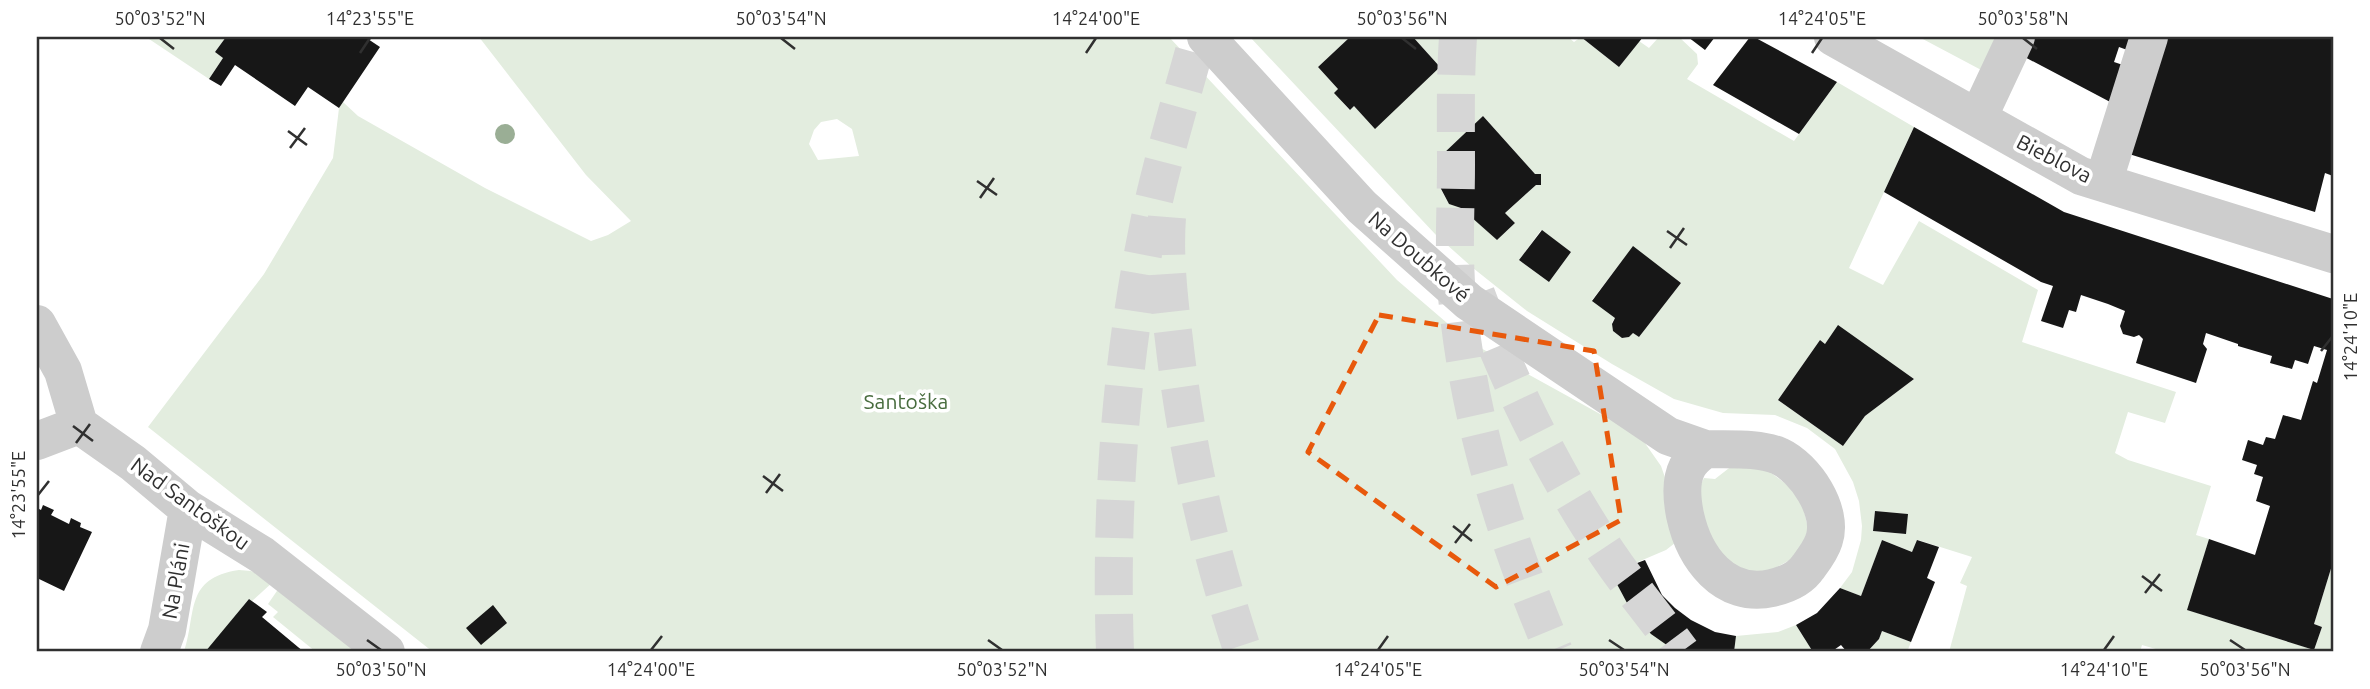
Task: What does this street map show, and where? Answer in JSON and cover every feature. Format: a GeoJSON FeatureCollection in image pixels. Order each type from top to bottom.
{"type":"FeatureCollection","features":[{"type":"Feature","properties":{"kind":"street","name":"Na Doubkové"},"geometry":{"type":"LineString","coordinates":[[1206,37],[1362,207],[1468,302],[1668,436],[1695,459]]}},
{"type":"Feature","properties":{"kind":"street","name":"Bieblova"},"geometry":{"type":"LineString","coordinates":[[1833,37],[2081,176],[2333,254]]}},
{"type":"Feature","properties":{"kind":"street"},"geometry":{"type":"LineString","coordinates":[[1978,118],[2016,37]]}},
{"type":"Feature","properties":{"kind":"street"},"geometry":{"type":"LineString","coordinates":[[2103,183],[2149,37]]}},
{"type":"Feature","properties":{"kind":"street"},"geometry":{"type":"LineString","coordinates":[[37,324],[63,370],[79,425],[37,441]]}},
{"type":"Feature","properties":{"kind":"street","name":"Nad Santoškou"},"geometry":{"type":"LineString","coordinates":[[79,425],[133,463],[188,509],[262,555],[386,652]]}},
{"type":"Feature","properties":{"kind":"street","name":"Na Pláni"},"geometry":{"type":"LineString","coordinates":[[159,652],[167,630],[188,509]]}},
{"type":"Feature","properties":{"kind":"highlighted area"},"geometry":{"type":"Polygon","coordinates":[[[1379,315],[1594,351],[1621,520],[1496,587],[1308,452],[1379,315]]]}},
{"type":"Feature","properties":{"kind":"green space"},"geometry":{"type":"Polygon","coordinates":[[[146,37],[226,37],[215,52],[223,58],[209,79],[146,37]]]}},
{"type":"Feature","properties":{"kind":"green space","name":"Santoška"},"geometry":{"type":"Polygon","coordinates":[[[479,37],[1169,37],[1397,280],[1468,341],[1640,436],[1661,466],[1668,486],[1675,543],[1666,550],[1612,573],[1636,615],[1671,648],[1668,652],[433,652],[148,427],[264,274],[333,158],[339,108],[343,102],[358,116],[485,188],[591,241],[608,235],[631,221],[586,175],[479,37]],[[837,119],[821,122],[814,130],[809,144],[818,160],[859,156],[852,129],[837,119]]]}},
{"type":"Feature","properties":{"kind":"green space"},"geometry":{"type":"Polygon","coordinates":[[[1250,37],[1350,37],[1318,67],[1338,89],[1335,93],[1349,110],[1354,106],[1375,128],[1440,67],[1413,37],[1568,37],[1574,42],[1581,37],[1619,67],[1639,41],[1649,48],[1659,37],[1679,37],[1697,54],[1698,64],[1687,79],[1794,141],[1837,82],[1914,127],[1849,268],[1883,285],[1919,221],[2038,290],[2022,342],[2176,392],[2165,423],[2128,412],[2115,453],[2128,460],[2211,486],[2196,535],[2209,539],[2188,610],[2314,650],[2322,627],[2314,624],[2333,562],[2333,652],[2166,652],[2142,645],[2140,652],[1949,652],[1967,586],[1960,583],[1972,557],[1918,540],[1912,552],[1882,540],[1861,596],[1840,588],[1852,572],[1862,526],[1853,482],[1835,449],[1807,428],[1775,415],[1723,413],[1674,399],[1527,311],[1436,235],[1250,37]],[[1483,116],[1443,154],[1443,164],[1453,175],[1440,188],[1449,204],[1462,208],[1497,240],[1515,223],[1505,213],[1536,185],[1541,174],[1535,174],[1483,116]],[[1541,230],[1519,260],[1549,282],[1571,252],[1541,230]],[[1633,247],[1592,300],[1615,318],[1612,322],[1613,331],[1622,338],[1633,333],[1639,337],[1681,283],[1633,247]],[[1838,326],[1825,344],[1820,340],[1778,400],[1843,446],[1865,416],[1914,379],[1838,326]],[[1875,511],[1873,531],[1906,534],[1907,514],[1875,511]]]}},
{"type":"Feature","properties":{"kind":"green space"},"geometry":{"type":"Polygon","coordinates":[[[1919,37],[2000,37],[1985,72],[1919,37]]]}},
{"type":"Feature","properties":{"kind":"green space"},"geometry":{"type":"Polygon","coordinates":[[[1759,464],[1801,495],[1808,529],[1799,555],[1755,579],[1715,555],[1696,494],[1704,478],[1715,479],[1733,465],[1759,464]]]}},
{"type":"Feature","properties":{"kind":"green space"},"geometry":{"type":"Polygon","coordinates":[[[239,570],[251,571],[273,582],[252,601],[249,599],[206,652],[184,652],[196,599],[201,589],[221,574],[239,570]]]}},
{"type":"Feature","properties":{"kind":"green space"},"geometry":{"type":"Polygon","coordinates":[[[279,588],[359,652],[316,652],[273,617],[278,612],[268,604],[279,588]]]}},
{"type":"Feature","properties":{"kind":"green space"},"geometry":{"type":"Polygon","coordinates":[[[1796,625],[1813,652],[1734,652],[1736,636],[1778,632],[1796,625]]]}},
{"type":"Feature","properties":{"kind":"green space"},"geometry":{"type":"Polygon","coordinates":[[[1882,631],[1911,642],[1907,652],[1867,652],[1879,639],[1882,631]]]}},
{"type":"Feature","properties":{"kind":"building"},"geometry":{"type":"Polygon","coordinates":[[[226,37],[365,37],[380,47],[339,108],[308,87],[295,106],[235,65],[221,86],[209,79],[223,58],[215,52],[226,37]]]}},
{"type":"Feature","properties":{"kind":"building"},"geometry":{"type":"Polygon","coordinates":[[[1350,37],[1413,37],[1440,67],[1375,129],[1354,106],[1350,110],[1334,93],[1338,89],[1318,67],[1350,37]]]}},
{"type":"Feature","properties":{"kind":"building"},"geometry":{"type":"Polygon","coordinates":[[[1581,37],[1643,37],[1619,67],[1581,37]]]}},
{"type":"Feature","properties":{"kind":"building"},"geometry":{"type":"Polygon","coordinates":[[[1688,37],[1715,37],[1705,50],[1688,37]]]}},
{"type":"Feature","properties":{"kind":"building"},"geometry":{"type":"Polygon","coordinates":[[[1750,37],[1837,82],[1799,134],[1713,85],[1750,37]]]}},
{"type":"Feature","properties":{"kind":"building"},"geometry":{"type":"Polygon","coordinates":[[[2028,37],[2135,37],[2130,51],[2119,47],[2114,62],[2126,66],[2114,104],[2019,54],[2028,37]]]}},
{"type":"Feature","properties":{"kind":"building"},"geometry":{"type":"Polygon","coordinates":[[[2161,37],[2333,37],[2333,176],[2325,173],[2315,212],[2129,154],[2161,37]]]}},
{"type":"Feature","properties":{"kind":"building"},"geometry":{"type":"Polygon","coordinates":[[[1483,116],[1535,174],[1541,174],[1541,185],[1536,185],[1505,213],[1515,223],[1497,240],[1461,208],[1449,204],[1440,187],[1453,175],[1443,164],[1443,154],[1483,116]]]}},
{"type":"Feature","properties":{"kind":"building"},"geometry":{"type":"Polygon","coordinates":[[[1914,127],[2064,212],[2333,299],[2333,562],[2314,624],[2322,627],[2314,650],[2187,610],[2209,539],[2255,555],[2270,506],[2256,501],[2263,477],[2254,474],[2257,465],[2242,460],[2248,440],[2263,445],[2266,437],[2275,439],[2283,415],[2301,420],[2313,381],[2317,383],[2327,350],[2314,346],[2308,364],[2295,360],[2292,369],[2270,363],[2272,356],[2206,333],[2203,344],[2207,349],[2196,383],[2136,363],[2143,339],[2139,335],[2134,337],[2123,334],[2120,326],[2125,311],[2108,304],[2081,295],[2076,312],[2069,310],[2063,328],[2041,321],[2053,286],[2041,282],[1884,192],[1914,127]]]}},
{"type":"Feature","properties":{"kind":"building"},"geometry":{"type":"Polygon","coordinates":[[[1542,230],[1571,252],[1549,282],[1519,260],[1542,230]]]}},
{"type":"Feature","properties":{"kind":"building"},"geometry":{"type":"Polygon","coordinates":[[[1633,246],[1681,283],[1639,337],[1633,333],[1622,338],[1613,331],[1615,318],[1592,301],[1633,246]]]}},
{"type":"Feature","properties":{"kind":"building"},"geometry":{"type":"Polygon","coordinates":[[[1838,325],[1914,379],[1865,416],[1843,446],[1778,400],[1820,340],[1825,344],[1838,325]]]}},
{"type":"Feature","properties":{"kind":"building"},"geometry":{"type":"Polygon","coordinates":[[[43,505],[54,510],[51,515],[69,524],[71,518],[81,523],[80,527],[92,532],[64,591],[37,578],[37,508],[41,510],[43,505]]]}},
{"type":"Feature","properties":{"kind":"building"},"geometry":{"type":"Polygon","coordinates":[[[1875,511],[1908,514],[1906,534],[1873,531],[1875,511]]]}},
{"type":"Feature","properties":{"kind":"building"},"geometry":{"type":"Polygon","coordinates":[[[1882,540],[1912,552],[1917,540],[1939,547],[1927,578],[1935,582],[1911,642],[1882,631],[1879,639],[1867,652],[1847,652],[1841,645],[1831,652],[1813,652],[1796,625],[1817,613],[1840,588],[1861,596],[1882,540]]]}},
{"type":"Feature","properties":{"kind":"building"},"geometry":{"type":"Polygon","coordinates":[[[1645,560],[1662,595],[1675,608],[1715,632],[1736,636],[1734,652],[1668,652],[1671,648],[1651,634],[1634,616],[1611,573],[1645,560]]]}},
{"type":"Feature","properties":{"kind":"building"},"geometry":{"type":"Polygon","coordinates":[[[249,599],[267,612],[262,617],[304,652],[205,652],[249,599]]]}},
{"type":"Feature","properties":{"kind":"building"},"geometry":{"type":"Polygon","coordinates":[[[493,605],[507,623],[481,645],[466,628],[493,605]]]}},
{"type":"Feature","properties":{"kind":"tunnel"},"geometry":{"type":"LineString","coordinates":[[1115,652],[1116,493],[1130,333],[1153,204],[1198,37]]}},
{"type":"Feature","properties":{"kind":"tunnel"},"geometry":{"type":"LineString","coordinates":[[1458,37],[1455,263],[1462,342],[1480,433],[1505,523],[1554,652]]}},
{"type":"Feature","properties":{"kind":"tunnel"},"geometry":{"type":"LineString","coordinates":[[1167,217],[1169,294],[1185,420],[1209,537],[1243,652]]}},
{"type":"Feature","properties":{"kind":"tunnel"},"geometry":{"type":"LineString","coordinates":[[1476,294],[1518,395],[1569,491],[1616,566],[1681,652]]}}]}
